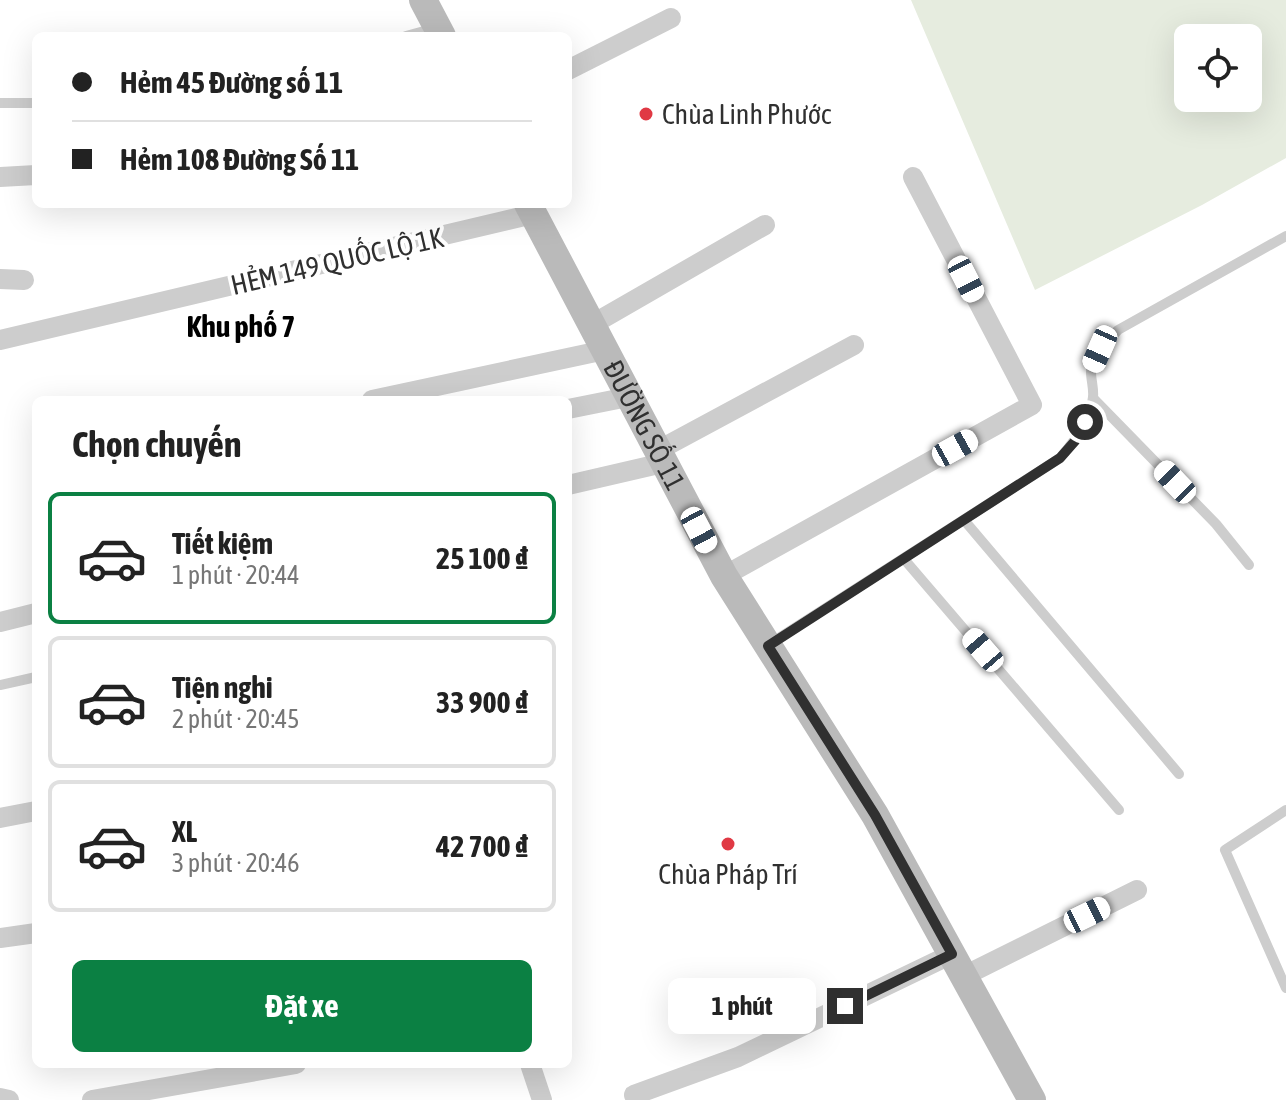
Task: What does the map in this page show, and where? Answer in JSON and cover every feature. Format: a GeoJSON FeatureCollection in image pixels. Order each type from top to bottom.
{"type":"FeatureCollection","features":[{"type":"Feature","properties":{"kind":"main road","name":"ĐƯỜNG SỐ 11"},"geometry":{"type":"LineString","coordinates":[[530,209],[724,576],[875,815],[1032,1100]]}},
{"type":"Feature","properties":{"kind":"street"},"geometry":{"type":"LineString","coordinates":[[572,68],[671,18]]}},
{"type":"Feature","properties":{"kind":"street"},"geometry":{"type":"LineString","coordinates":[[0,177],[32,175]]}},
{"type":"Feature","properties":{"kind":"street"},"geometry":{"type":"LineString","coordinates":[[724,576],[1032,405],[913,177]]}},
{"type":"Feature","properties":{"kind":"street","name":"HẺM 149 QUỐC LỘ 1K"},"geometry":{"type":"LineString","coordinates":[[0,340],[530,209]]}},
{"type":"Feature","properties":{"kind":"street"},"geometry":{"type":"LineString","coordinates":[[593,324],[765,225]]}},
{"type":"Feature","properties":{"kind":"street"},"geometry":{"type":"LineString","coordinates":[[0,279],[24,280]]}},
{"type":"Feature","properties":{"kind":"street"},"geometry":{"type":"LineString","coordinates":[[572,484],[660,457],[854,345]]}},
{"type":"Feature","properties":{"kind":"street"},"geometry":{"type":"LineString","coordinates":[[391,396],[605,350]]}},
{"type":"Feature","properties":{"kind":"street"},"geometry":{"type":"LineString","coordinates":[[572,408],[628,397]]}},
{"type":"Feature","properties":{"kind":"street"},"geometry":{"type":"LineString","coordinates":[[0,622],[32,614]]}},
{"type":"Feature","properties":{"kind":"street"},"geometry":{"type":"LineString","coordinates":[[0,818],[32,812]]}},
{"type":"Feature","properties":{"kind":"street"},"geometry":{"type":"LineString","coordinates":[[634,1095],[738,1057],[1137,890]]}},
{"type":"Feature","properties":{"kind":"street"},"geometry":{"type":"LineString","coordinates":[[0,938],[32,934]]}},
{"type":"Feature","properties":{"kind":"street"},"geometry":{"type":"LineString","coordinates":[[92,1100],[273,1068]]}},
{"type":"Feature","properties":{"kind":"street"},"geometry":{"type":"LineString","coordinates":[[531,1068],[542,1100]]}},
{"type":"Feature","properties":{"kind":"street"},"geometry":{"type":"LineString","coordinates":[[0,1098],[9,1100]]}},
{"type":"Feature","properties":{"kind":"lane"},"geometry":{"type":"LineString","coordinates":[[411,32],[432,14]]}},
{"type":"Feature","properties":{"kind":"lane"},"geometry":{"type":"LineString","coordinates":[[0,103],[32,103]]}},
{"type":"Feature","properties":{"kind":"lane"},"geometry":{"type":"LineString","coordinates":[[768,646],[1060,458],[1075,441],[1093,398],[1091,369],[1100,349],[1118,330],[1286,236]]}},
{"type":"Feature","properties":{"kind":"lane"},"geometry":{"type":"LineString","coordinates":[[1093,398],[1216,524],[1249,565]]}},
{"type":"Feature","properties":{"kind":"lane"},"geometry":{"type":"LineString","coordinates":[[964,520],[1179,774]]}},
{"type":"Feature","properties":{"kind":"lane"},"geometry":{"type":"LineString","coordinates":[[904,559],[1119,810]]}},
{"type":"Feature","properties":{"kind":"lane"},"geometry":{"type":"LineString","coordinates":[[0,685],[32,678]]}},
{"type":"Feature","properties":{"kind":"lane"},"geometry":{"type":"LineString","coordinates":[[1286,810],[1225,850],[1286,988]]}},
{"type":"Feature","properties":{"kind":"shaded area"},"geometry":{"type":"Polygon","coordinates":[[[911,0],[1286,0],[1286,158],[1202,205],[1035,290],[911,0]]]}},
{"type":"Feature","properties":{"kind":"place","name":"Chùa Linh Phước"},"geometry":{"type":"Point","coordinates":[646,114]}},
{"type":"Feature","properties":{"kind":"place","name":"Chùa Pháp Trí"},"geometry":{"type":"Point","coordinates":[728,844]}},
{"type":"Feature","properties":{"kind":"district","name":"Khu phố 7"},"geometry":{"type":"Point","coordinates":[241,327]}},
{"type":"Feature","properties":{"kind":"route"},"geometry":{"type":"LineString","coordinates":[[845,1006],[952,954],[875,815],[768,646],[1060,458],[1075,441],[1085,422]]}}]}
